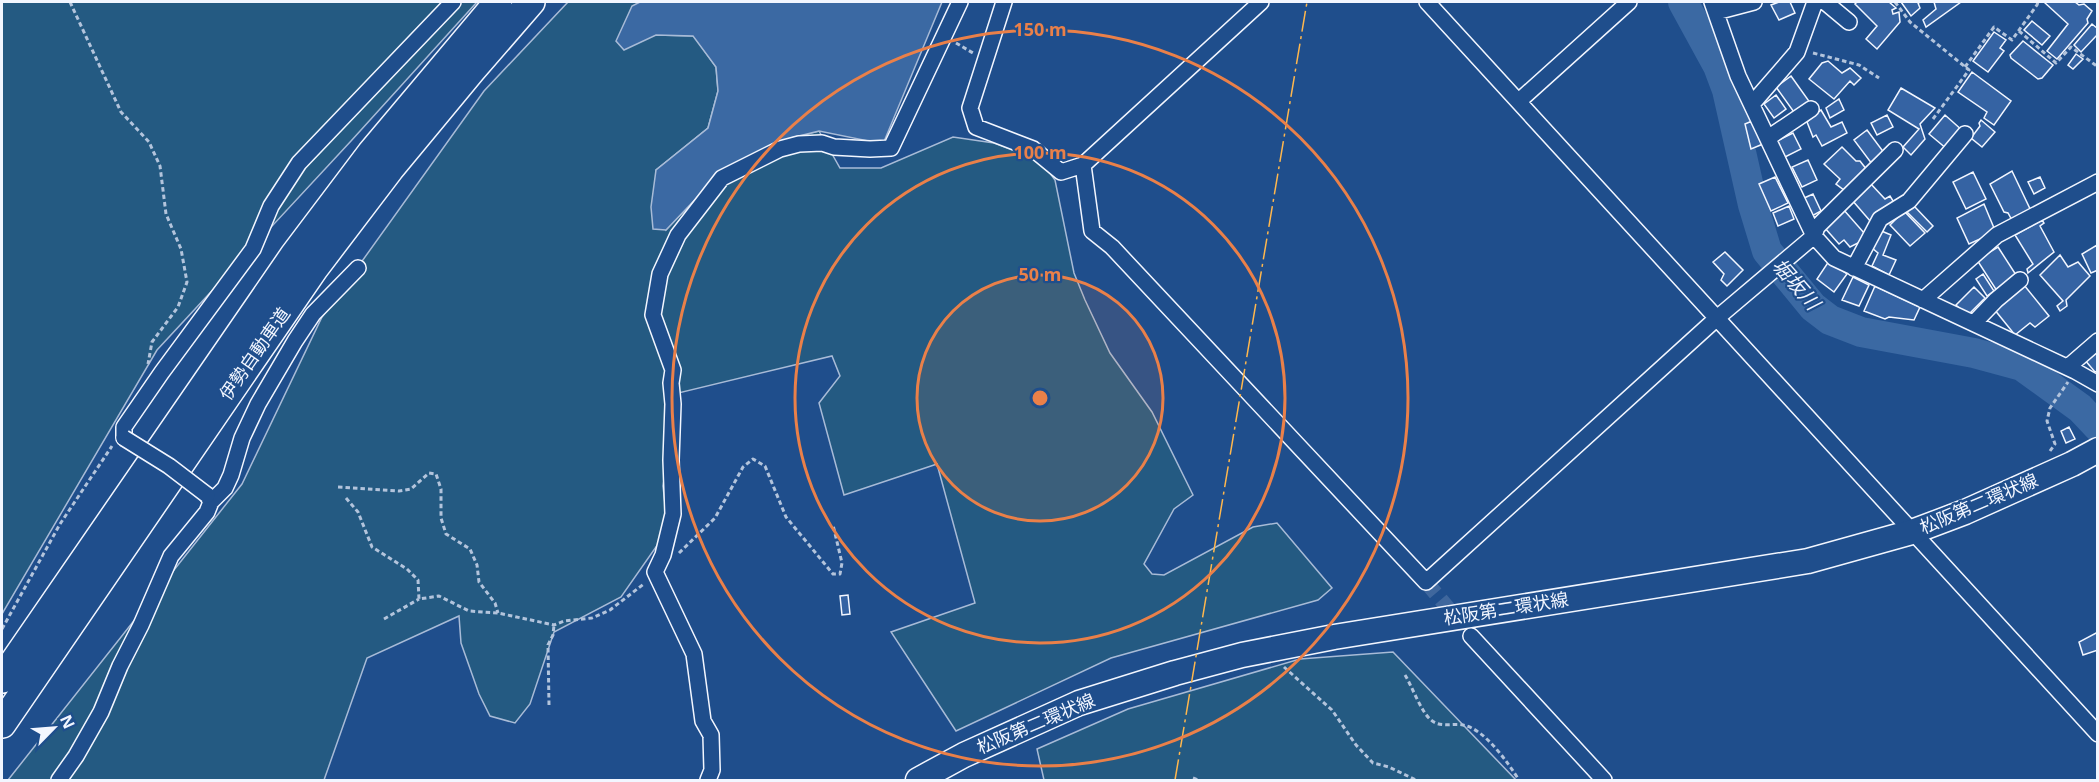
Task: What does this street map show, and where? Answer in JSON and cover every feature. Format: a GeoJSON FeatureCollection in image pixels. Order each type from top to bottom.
{"type":"FeatureCollection","features":[{"type":"Feature","properties":{"kind":"highway","name":"伊勢自動車道"},"geometry":{"type":"LineString","coordinates":[[2,679],[294,255],[371,153],[498,2]]}},
{"type":"Feature","properties":{"kind":"highway","name":"伊勢自動車道"},"geometry":{"type":"LineString","coordinates":[[2,724],[314,269],[390,169],[531,2]]}},
{"type":"Feature","properties":{"kind":"main road","name":"松阪第二環状線"},"geometry":{"type":"LineString","coordinates":[[918,780],[964,755],[1079,703],[1175,673],[1242,655],[1345,635],[1808,561],[1912,532],[1965,512],[2072,464],[2097,450]]}},
{"type":"Feature","properties":{"kind":"street"},"geometry":{"type":"LineString","coordinates":[[209,499],[124,433],[162,372],[253,249],[271,206],[299,163],[453,2]]}},
{"type":"Feature","properties":{"kind":"street"},"geometry":{"type":"LineString","coordinates":[[708,780],[712,770],[711,735],[703,721],[694,654],[655,572],[663,555],[673,514],[671,383],[674,370],[653,315],[660,274],[678,235],[722,178],[780,150],[799,144],[822,143],[834,147],[891,148],[960,2]]}},
{"type":"Feature","properties":{"kind":"street"},"geometry":{"type":"LineString","coordinates":[[1004,2],[970,108],[976,127],[1033,149],[1061,172],[1083,165],[1261,2]]}},
{"type":"Feature","properties":{"kind":"street"},"geometry":{"type":"LineString","coordinates":[[1427,2],[2097,734]]}},
{"type":"Feature","properties":{"kind":"street"},"geometry":{"type":"LineString","coordinates":[[1519,100],[1629,2]]}},
{"type":"Feature","properties":{"kind":"street"},"geometry":{"type":"LineString","coordinates":[[1754,2],[1714,7],[1738,76],[1814,236],[1834,258],[2072,369],[2097,384]]}},
{"type":"Feature","properties":{"kind":"street"},"geometry":{"type":"LineString","coordinates":[[1752,104],[1797,52],[1815,2]]}},
{"type":"Feature","properties":{"kind":"street"},"geometry":{"type":"LineString","coordinates":[[1825,2],[1849,22]]}},
{"type":"Feature","properties":{"kind":"street"},"geometry":{"type":"LineString","coordinates":[[1767,138],[1811,109]]}},
{"type":"Feature","properties":{"kind":"street"},"geometry":{"type":"LineString","coordinates":[[1854,268],[1881,219],[1914,196],[1965,134]]}},
{"type":"Feature","properties":{"kind":"street"},"geometry":{"type":"LineString","coordinates":[[1083,165],[1092,231],[1112,247],[1426,582],[1717,318],[1814,236],[1817,227],[1895,150]]}},
{"type":"Feature","properties":{"kind":"street"},"geometry":{"type":"LineString","coordinates":[[1923,300],[1997,235],[2097,182]]}},
{"type":"Feature","properties":{"kind":"street"},"geometry":{"type":"LineString","coordinates":[[59,780],[76,756],[101,712],[171,556],[207,512],[209,499],[225,488],[242,438],[258,404],[295,340],[313,314],[358,268]]}},
{"type":"Feature","properties":{"kind":"street"},"geometry":{"type":"LineString","coordinates":[[1974,323],[2020,280]]}},
{"type":"Feature","properties":{"kind":"street"},"geometry":{"type":"LineString","coordinates":[[2072,369],[2097,341]]}},
{"type":"Feature","properties":{"kind":"street"},"geometry":{"type":"LineString","coordinates":[[1471,636],[1604,780]]}},
{"type":"Feature","properties":{"kind":"path"},"geometry":{"type":"LineString","coordinates":[[70,2],[121,112],[149,142],[160,166],[166,214],[181,249],[187,282],[178,307],[152,342],[146,371]]}},
{"type":"Feature","properties":{"kind":"path"},"geometry":{"type":"LineString","coordinates":[[1895,2],[1910,22],[1969,70],[1933,119]]}},
{"type":"Feature","properties":{"kind":"path"},"geometry":{"type":"LineString","coordinates":[[1965,67],[1994,27],[2012,40],[2038,2]]}},
{"type":"Feature","properties":{"kind":"path"},"geometry":{"type":"LineString","coordinates":[[2019,31],[2056,63],[2072,47],[2097,68]]}},
{"type":"Feature","properties":{"kind":"path"},"geometry":{"type":"LineString","coordinates":[[944,37],[985,60]]}},
{"type":"Feature","properties":{"kind":"path"},"geometry":{"type":"LineString","coordinates":[[1797,52],[1805,50],[1859,65],[1879,78]]}},
{"type":"Feature","properties":{"kind":"path"},"geometry":{"type":"LineString","coordinates":[[2049,452],[2055,444],[2047,421],[2050,408],[2072,369]]}},
{"type":"Feature","properties":{"kind":"path"},"geometry":{"type":"LineString","coordinates":[[2,629],[60,524],[124,433]]}},
{"type":"Feature","properties":{"kind":"path"},"geometry":{"type":"LineString","coordinates":[[384,618],[419,599],[439,596],[469,611],[498,613],[554,625],[564,621],[592,618],[610,610],[642,586],[655,572],[669,564],[715,518],[743,467],[753,459],[765,466],[786,517],[833,574],[840,574],[842,563],[833,525]]}},
{"type":"Feature","properties":{"kind":"path"},"geometry":{"type":"LineString","coordinates":[[338,487],[399,491],[411,489],[429,473],[436,474],[441,489],[441,518],[446,534],[470,549],[477,565],[479,582],[495,603],[498,613]]}},
{"type":"Feature","properties":{"kind":"path"},"geometry":{"type":"LineString","coordinates":[[346,498],[358,512],[372,548],[407,569],[418,580],[419,599]]}},
{"type":"Feature","properties":{"kind":"path"},"geometry":{"type":"LineString","coordinates":[[549,705],[548,645],[553,635],[554,625]]}},
{"type":"Feature","properties":{"kind":"path"},"geometry":{"type":"LineString","coordinates":[[1277,662],[1332,710],[1356,745],[1373,763],[1416,780]]}},
{"type":"Feature","properties":{"kind":"path"},"geometry":{"type":"LineString","coordinates":[[1405,675],[1431,720],[1440,724],[1463,725],[1476,729],[1487,739],[1519,780]]}},
{"type":"Feature","properties":{"kind":"shaded area"},"geometry":{"type":"Polygon","coordinates":[[[2,2],[477,2],[157,350],[2,614],[2,2]]]}},
{"type":"Feature","properties":{"kind":"shaded area"},"geometry":{"type":"Polygon","coordinates":[[[568,2],[640,2],[632,7],[656,35],[694,36],[716,67],[718,91],[708,128],[656,170],[666,230],[706,188],[772,153],[791,138],[819,131],[840,168],[881,168],[953,137],[994,143],[1041,161],[1055,180],[1074,273],[1085,300],[1110,353],[1152,412],[1193,495],[1174,509],[1144,564],[1152,574],[1164,575],[1253,527],[1277,523],[1332,588],[1318,600],[1111,658],[956,731],[891,632],[975,603],[937,464],[844,495],[819,403],[840,376],[832,356],[678,393],[663,486],[666,513],[663,537],[621,597],[554,632],[530,704],[515,723],[490,716],[479,694],[461,643],[459,616],[367,658],[324,780],[8,780],[242,484],[322,317],[484,91],[568,2]]]}},
{"type":"Feature","properties":{"kind":"shaded area"},"geometry":{"type":"Polygon","coordinates":[[[640,2],[942,2],[883,144],[819,131],[791,138],[772,153],[706,188],[666,230],[653,229],[651,207],[656,170],[708,128],[718,91],[716,67],[693,36],[656,35],[624,50],[616,41],[632,6],[640,2]]]}},
{"type":"Feature","properties":{"kind":"shaded area"},"geometry":{"type":"Polygon","coordinates":[[[1393,652],[1516,780],[1044,780],[1037,749],[1128,709],[1300,659],[1393,652]]]}},
{"type":"Feature","properties":{"kind":"building"},"geometry":{"type":"Polygon","coordinates":[[[1790,2],[1795,13],[1779,20],[1771,5],[1790,2]]]}},
{"type":"Feature","properties":{"kind":"building"},"geometry":{"type":"Polygon","coordinates":[[[1857,2],[1889,2],[1896,8],[1892,10],[1893,14],[1899,12],[1900,22],[1877,49],[1866,39],[1877,26],[1855,4],[1857,2]]]}},
{"type":"Feature","properties":{"kind":"building"},"geometry":{"type":"Polygon","coordinates":[[[1901,2],[1921,2],[1918,3],[1920,8],[1911,16],[1901,2]]]}},
{"type":"Feature","properties":{"kind":"building"},"geometry":{"type":"Polygon","coordinates":[[[1934,2],[1961,2],[1926,27],[1923,20],[1936,9],[1934,2]]]}},
{"type":"Feature","properties":{"kind":"building"},"geometry":{"type":"Polygon","coordinates":[[[2044,2],[2075,2],[2079,5],[2084,4],[2092,11],[2087,19],[2088,23],[2057,59],[2047,51],[2068,24],[2044,2]]]}},
{"type":"Feature","properties":{"kind":"building"},"geometry":{"type":"Polygon","coordinates":[[[2032,21],[2050,36],[2042,45],[2024,30],[2032,21]]]}},
{"type":"Feature","properties":{"kind":"building"},"geometry":{"type":"Polygon","coordinates":[[[2092,24],[2098,29],[2098,34],[2081,52],[2074,45],[2092,24]]]}},
{"type":"Feature","properties":{"kind":"building"},"geometry":{"type":"Polygon","coordinates":[[[1994,32],[2006,40],[2000,48],[2004,51],[1988,72],[1973,61],[1994,32]]]}},
{"type":"Feature","properties":{"kind":"building"},"geometry":{"type":"Polygon","coordinates":[[[2023,41],[2053,65],[2042,78],[2038,79],[2011,58],[2010,55],[2023,41]]]}},
{"type":"Feature","properties":{"kind":"building"},"geometry":{"type":"Polygon","coordinates":[[[2076,54],[2083,59],[2073,69],[2068,65],[2076,54]]]}},
{"type":"Feature","properties":{"kind":"building"},"geometry":{"type":"Polygon","coordinates":[[[1828,61],[1842,73],[1850,68],[1861,78],[1854,85],[1850,81],[1834,99],[1809,79],[1822,63],[1828,61]]]}},
{"type":"Feature","properties":{"kind":"building"},"geometry":{"type":"Polygon","coordinates":[[[1972,72],[2011,101],[1994,125],[1984,118],[1987,112],[1958,92],[1972,72]]]}},
{"type":"Feature","properties":{"kind":"building"},"geometry":{"type":"Polygon","coordinates":[[[1791,76],[1811,104],[1796,115],[1776,87],[1791,76]]]}},
{"type":"Feature","properties":{"kind":"building"},"geometry":{"type":"Polygon","coordinates":[[[1901,88],[1935,108],[1920,124],[1925,139],[1911,155],[1903,147],[1919,129],[1888,110],[1901,88]]]}},
{"type":"Feature","properties":{"kind":"building"},"geometry":{"type":"Polygon","coordinates":[[[1776,95],[1786,109],[1774,118],[1764,104],[1776,95]]]}},
{"type":"Feature","properties":{"kind":"building"},"geometry":{"type":"Polygon","coordinates":[[[1839,99],[1844,110],[1830,118],[1826,108],[1839,99]]]}},
{"type":"Feature","properties":{"kind":"building"},"geometry":{"type":"Polygon","coordinates":[[[1821,110],[1831,127],[1842,122],[1847,133],[1822,146],[1816,135],[1813,137],[1807,122],[1821,110]]]}},
{"type":"Feature","properties":{"kind":"building"},"geometry":{"type":"Polygon","coordinates":[[[1887,115],[1893,127],[1877,135],[1871,123],[1887,115]]]}},
{"type":"Feature","properties":{"kind":"building"},"geometry":{"type":"Polygon","coordinates":[[[1945,115],[1963,131],[1947,149],[1929,134],[1945,115]]]}},
{"type":"Feature","properties":{"kind":"building"},"geometry":{"type":"Polygon","coordinates":[[[1981,120],[1995,132],[1982,147],[1971,138],[1980,126],[1981,120]]]}},
{"type":"Feature","properties":{"kind":"building"},"geometry":{"type":"Polygon","coordinates":[[[1752,121],[1763,144],[1751,149],[1745,124],[1752,121]]]}},
{"type":"Feature","properties":{"kind":"building"},"geometry":{"type":"Polygon","coordinates":[[[1867,130],[1885,154],[1872,164],[1854,140],[1867,130]]]}},
{"type":"Feature","properties":{"kind":"building"},"geometry":{"type":"Polygon","coordinates":[[[1793,133],[1801,149],[1785,157],[1777,141],[1793,133]]]}},
{"type":"Feature","properties":{"kind":"building"},"geometry":{"type":"Polygon","coordinates":[[[1842,147],[1856,161],[1860,161],[1867,170],[1844,190],[1836,184],[1840,179],[1824,164],[1842,147]]]}},
{"type":"Feature","properties":{"kind":"building"},"geometry":{"type":"Polygon","coordinates":[[[1808,160],[1817,180],[1802,187],[1792,167],[1808,160]]]}},
{"type":"Feature","properties":{"kind":"building"},"geometry":{"type":"Polygon","coordinates":[[[2012,171],[2032,213],[2013,222],[2008,213],[2004,212],[1990,184],[2012,171]]]}},
{"type":"Feature","properties":{"kind":"building"},"geometry":{"type":"Polygon","coordinates":[[[1973,172],[1986,199],[1966,209],[1953,182],[1973,172]]]}},
{"type":"Feature","properties":{"kind":"building"},"geometry":{"type":"Polygon","coordinates":[[[1775,177],[1788,203],[1771,211],[1759,184],[1775,177]]]}},
{"type":"Feature","properties":{"kind":"building"},"geometry":{"type":"Polygon","coordinates":[[[2040,177],[2045,188],[2034,194],[2028,182],[2040,177]]]}},
{"type":"Feature","properties":{"kind":"building"},"geometry":{"type":"Polygon","coordinates":[[[1870,183],[1885,199],[1890,196],[1895,204],[1871,222],[1852,200],[1870,183]]]}},
{"type":"Feature","properties":{"kind":"building"},"geometry":{"type":"Polygon","coordinates":[[[1813,194],[1821,211],[1810,217],[1802,199],[1813,194]]]}},
{"type":"Feature","properties":{"kind":"building"},"geometry":{"type":"Polygon","coordinates":[[[1984,204],[1994,228],[1991,234],[1969,244],[1957,218],[1984,204]]]}},
{"type":"Feature","properties":{"kind":"building"},"geometry":{"type":"Polygon","coordinates":[[[1789,206],[1794,219],[1778,226],[1773,213],[1789,206]]]}},
{"type":"Feature","properties":{"kind":"building"},"geometry":{"type":"Polygon","coordinates":[[[1914,206],[1933,226],[1927,232],[1906,211],[1914,206]]]}},
{"type":"Feature","properties":{"kind":"building"},"geometry":{"type":"Polygon","coordinates":[[[1843,209],[1865,234],[1860,242],[1850,247],[1844,240],[1839,244],[1824,227],[1843,209]]]}},
{"type":"Feature","properties":{"kind":"building"},"geometry":{"type":"Polygon","coordinates":[[[1904,211],[1925,233],[1910,246],[1890,225],[1904,211]]]}},
{"type":"Feature","properties":{"kind":"building"},"geometry":{"type":"Polygon","coordinates":[[[2042,220],[2044,223],[2040,226],[2054,252],[2028,273],[2027,269],[2033,264],[2015,235],[2042,220]]]}},
{"type":"Feature","properties":{"kind":"building"},"geometry":{"type":"Polygon","coordinates":[[[1879,230],[1891,235],[1883,255],[1896,260],[1889,275],[1872,266],[1878,253],[1872,248],[1879,230]]]}},
{"type":"Feature","properties":{"kind":"building"},"geometry":{"type":"Polygon","coordinates":[[[2097,245],[2098,270],[2091,273],[2082,254],[2097,245]]]}},
{"type":"Feature","properties":{"kind":"building"},"geometry":{"type":"Polygon","coordinates":[[[1998,247],[2018,278],[1997,291],[1977,260],[1998,247]]]}},
{"type":"Feature","properties":{"kind":"building"},"geometry":{"type":"Polygon","coordinates":[[[1725,252],[1743,270],[1727,286],[1721,280],[1724,274],[1713,262],[1725,252]]]}},
{"type":"Feature","properties":{"kind":"building"},"geometry":{"type":"Polygon","coordinates":[[[2060,255],[2068,267],[2078,262],[2090,276],[2066,300],[2067,306],[2060,311],[2057,306],[2063,301],[2040,275],[2060,255]]]}},
{"type":"Feature","properties":{"kind":"building"},"geometry":{"type":"Polygon","coordinates":[[[1829,261],[1847,274],[1834,292],[1817,279],[1829,261]]]}},
{"type":"Feature","properties":{"kind":"building"},"geometry":{"type":"Polygon","coordinates":[[[1983,274],[1994,291],[1987,296],[1976,279],[1983,274]]]}},
{"type":"Feature","properties":{"kind":"building"},"geometry":{"type":"Polygon","coordinates":[[[1853,277],[1869,285],[1859,306],[1842,300],[1853,277]]]}},
{"type":"Feature","properties":{"kind":"building"},"geometry":{"type":"Polygon","coordinates":[[[2024,285],[2049,316],[2035,327],[2030,323],[2015,335],[1994,309],[2024,285]]]}},
{"type":"Feature","properties":{"kind":"building"},"geometry":{"type":"Polygon","coordinates":[[[1875,286],[1920,307],[1914,320],[1889,317],[1885,319],[1864,311],[1875,286]]]}},
{"type":"Feature","properties":{"kind":"building"},"geometry":{"type":"Polygon","coordinates":[[[1974,287],[1985,298],[1967,316],[1956,305],[1974,287]]]}},
{"type":"Feature","properties":{"kind":"building"},"geometry":{"type":"Polygon","coordinates":[[[2095,349],[2098,352],[2098,371],[2095,372],[2084,359],[2095,349]]]}},
{"type":"Feature","properties":{"kind":"building"},"geometry":{"type":"Polygon","coordinates":[[[2069,427],[2075,439],[2066,443],[2061,431],[2069,427]]]}},
{"type":"Feature","properties":{"kind":"building"},"geometry":{"type":"Polygon","coordinates":[[[848,595],[850,614],[842,615],[840,596],[848,595]]]}},
{"type":"Feature","properties":{"kind":"building"},"geometry":{"type":"Polygon","coordinates":[[[2098,632],[2098,650],[2083,655],[2079,642],[2098,632]]]}},
{"type":"Feature","properties":{"kind":"waterway","name":"堀坂川"},"geometry":{"type":"LineString","coordinates":[[1683,2],[1718,66],[1727,90],[1753,205],[1767,251],[1813,307],[1830,320],[1861,332],[1974,353],[2022,366],[2080,408],[2098,427]]}},
{"type":"Feature","properties":{"kind":"tunnel"},"geometry":{"type":"LineString","coordinates":[[1426,582],[1459,621]]}},
{"type":"Feature","properties":{"kind":"power"},"geometry":{"type":"LineString","coordinates":[[1175,780],[1307,2]]}}]}
